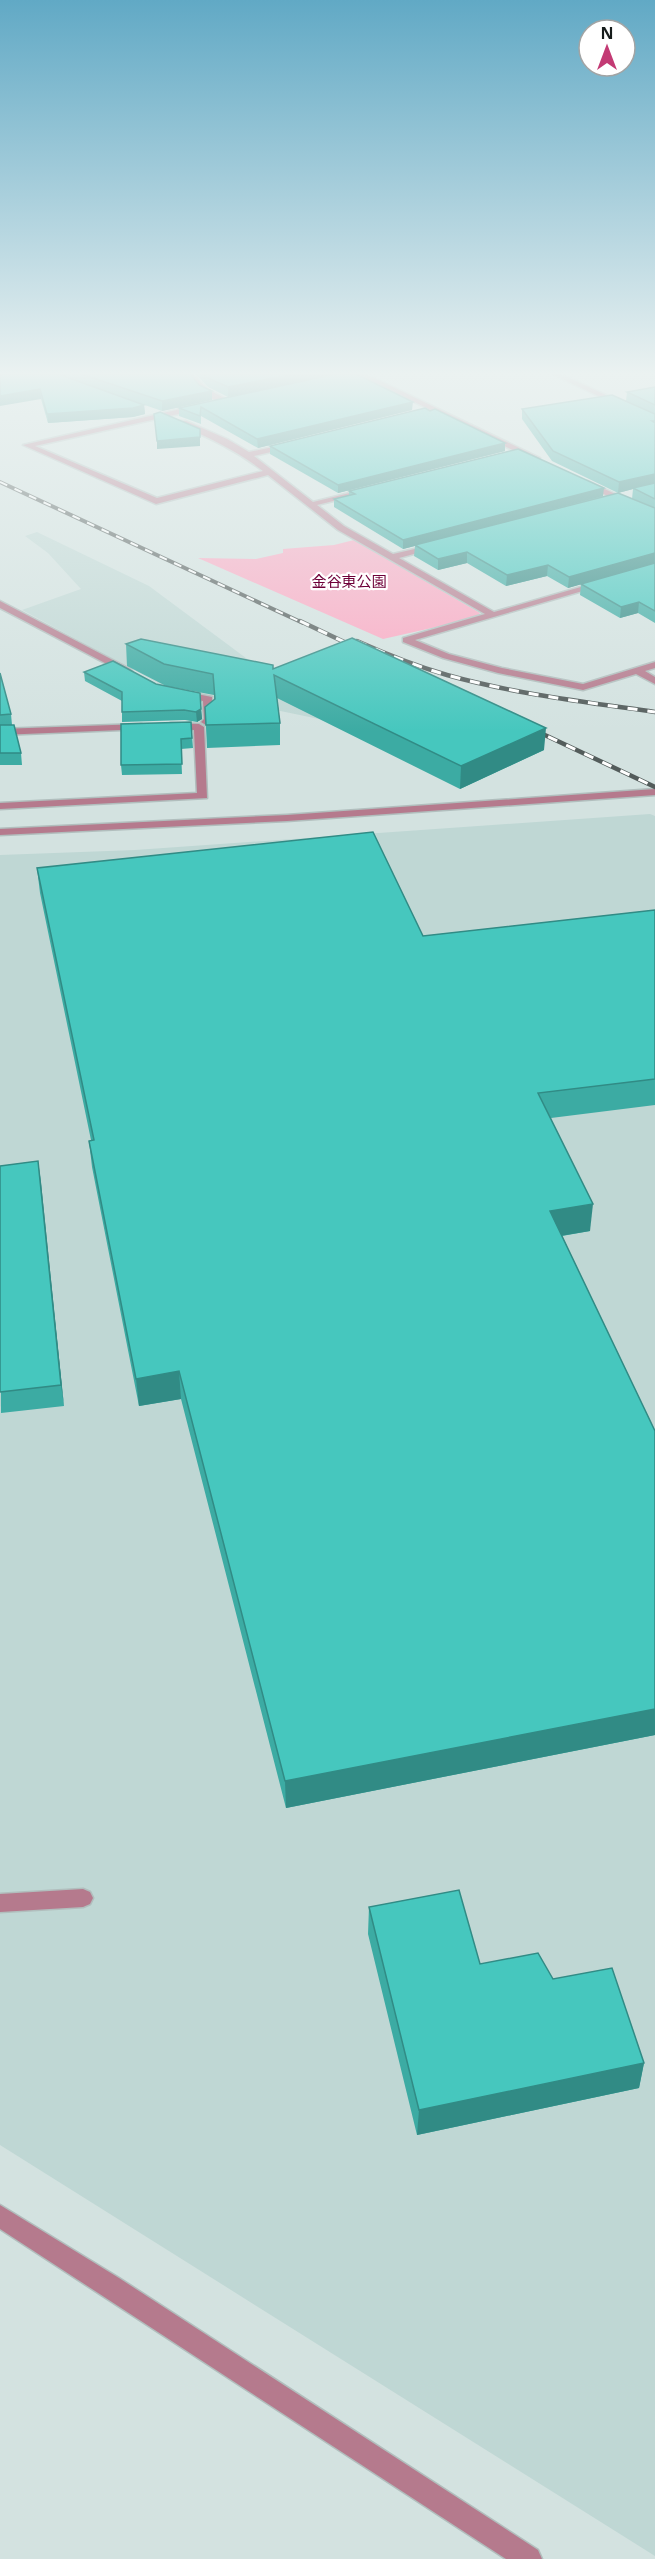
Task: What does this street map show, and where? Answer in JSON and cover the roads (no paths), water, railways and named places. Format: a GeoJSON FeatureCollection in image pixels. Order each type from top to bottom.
{"type":"FeatureCollection","features":[{"type":"Feature","properties":{"kind":"street"},"geometry":{"type":"LineString","coordinates":[[139,493],[156,501],[185,493]]}},
{"type":"Feature","properties":{"kind":"street"},"geometry":{"type":"LineString","coordinates":[[294,493],[342,528],[493,615]]}},
{"type":"Feature","properties":{"kind":"street"},"geometry":{"type":"LineString","coordinates":[[309,505],[355,493]]}},
{"type":"Feature","properties":{"kind":"street"},"geometry":{"type":"LineString","coordinates":[[609,493],[655,516]]}},
{"type":"Feature","properties":{"kind":"street"},"geometry":{"type":"LineString","coordinates":[[606,500],[634,493]]}},
{"type":"Feature","properties":{"kind":"street"},"geometry":{"type":"LineString","coordinates":[[392,557],[437,545]]}},
{"type":"Feature","properties":{"kind":"street"},"geometry":{"type":"LineString","coordinates":[[612,581],[406,640],[468,662],[583,687],[655,664]]}},
{"type":"Feature","properties":{"kind":"street"},"geometry":{"type":"LineString","coordinates":[[0,604],[132,674]]}},
{"type":"Feature","properties":{"kind":"street"},"geometry":{"type":"LineString","coordinates":[[636,670],[655,681]]}},
{"type":"Feature","properties":{"kind":"street"},"geometry":{"type":"LineString","coordinates":[[0,732],[156,726],[199,727],[209,721],[208,699],[174,692]]}},
{"type":"Feature","properties":{"kind":"street"},"geometry":{"type":"LineString","coordinates":[[0,806],[203,796],[199,727]]}},
{"type":"Feature","properties":{"kind":"street"},"geometry":{"type":"LineString","coordinates":[[0,832],[287,818],[655,792]]}},
{"type":"Feature","properties":{"kind":"street"},"geometry":{"type":"LineString","coordinates":[[0,1903],[83,1898]]}},
{"type":"Feature","properties":{"kind":"street"},"geometry":{"type":"LineString","coordinates":[[0,2216],[529,2559]]}},
{"type":"Feature","properties":{"kind":"railway"},"geometry":{"type":"LineString","coordinates":[[25,493],[303,623]]}},
{"type":"Feature","properties":{"kind":"railway"},"geometry":{"type":"LineString","coordinates":[[300,621],[359,649]]}},
{"type":"Feature","properties":{"kind":"railway"},"geometry":{"type":"LineString","coordinates":[[357,641],[413,664],[473,682],[550,697],[655,712]]}},
{"type":"Feature","properties":{"kind":"railway"},"geometry":{"type":"LineString","coordinates":[[530,728],[655,787]]}},
{"type":"Feature","properties":{"kind":"park label","name":"金谷東公園"},"geometry":{"type":"Point","coordinates":[349,581]}}]}
